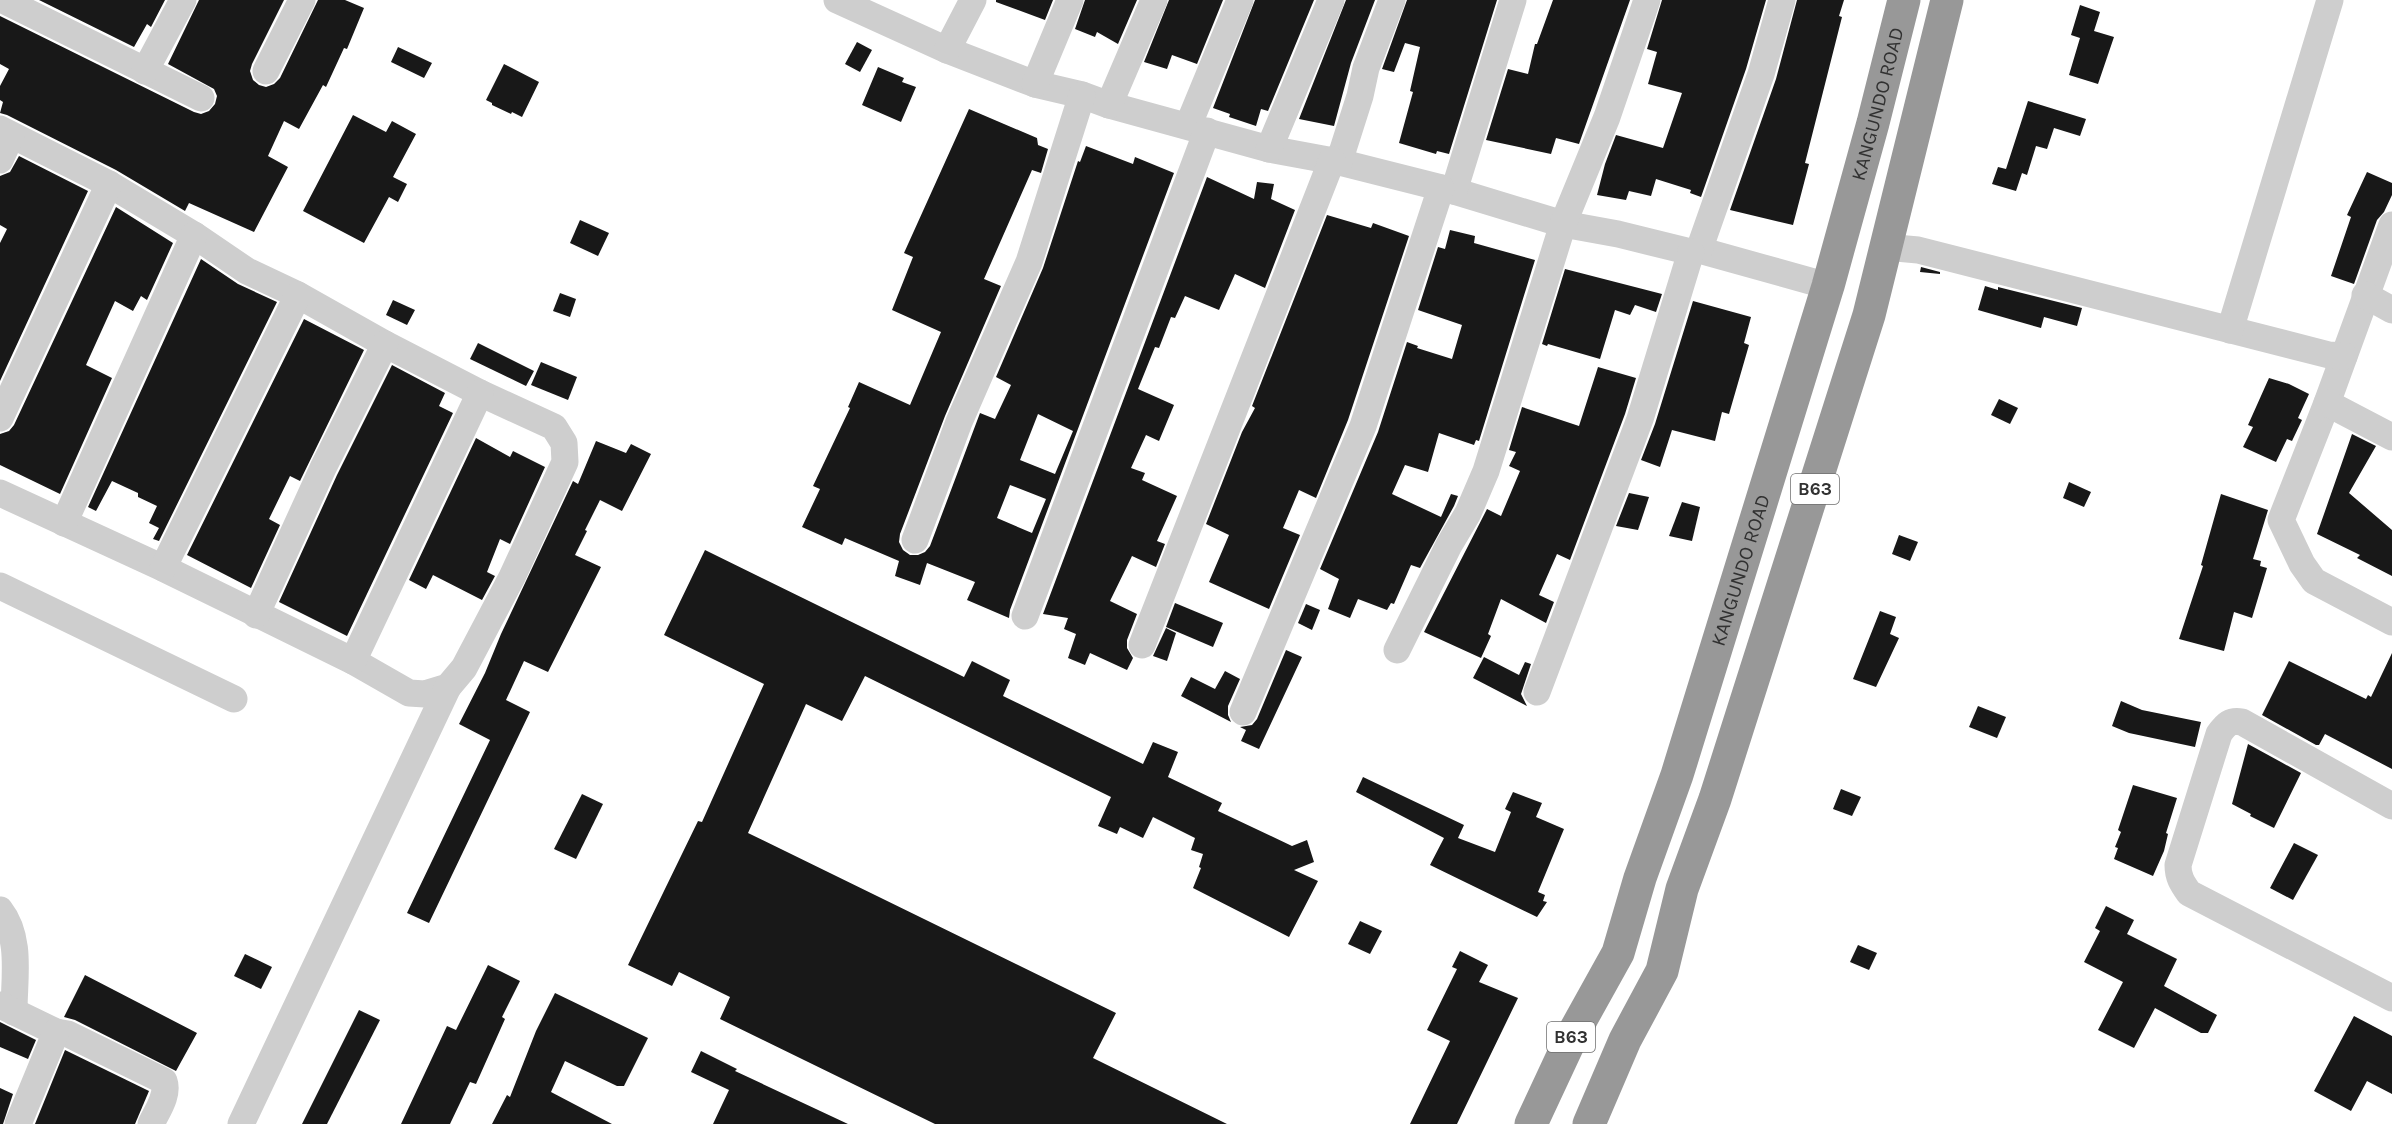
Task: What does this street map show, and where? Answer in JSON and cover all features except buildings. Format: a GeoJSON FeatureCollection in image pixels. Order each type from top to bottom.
{"type":"FeatureCollection","features":[{"type":"Feature","properties":{"kind":"highway","name":"KANGUNDO ROAD"},"geometry":{"type":"LineString","coordinates":[[1531,1124],[1573,1034],[1618,953],[1640,878],[1677,775],[1828,285],[1904,0]]}},
{"type":"Feature","properties":{"kind":"highway","name":"KANGUNDO ROAD"},"geometry":{"type":"LineString","coordinates":[[1589,1124],[1625,1040],[1662,971],[1682,890],[1715,799],[1849,382],[1886,247],[1947,0]]}},
{"type":"Feature","properties":{"kind":"street"},"geometry":{"type":"LineString","coordinates":[[3,0],[201,98]]}},
{"type":"Feature","properties":{"kind":"street"},"geometry":{"type":"LineString","coordinates":[[146,71],[183,0]]}},
{"type":"Feature","properties":{"kind":"street"},"geometry":{"type":"LineString","coordinates":[[266,71],[302,0]]}},
{"type":"Feature","properties":{"kind":"street"},"geometry":{"type":"LineString","coordinates":[[837,0],[869,7],[947,50],[1035,84],[1082,95],[1109,105],[1269,149],[1336,161],[1447,189],[1563,224],[1695,251],[1828,285]]}},
{"type":"Feature","properties":{"kind":"street"},"geometry":{"type":"LineString","coordinates":[[947,50],[973,0]]}},
{"type":"Feature","properties":{"kind":"street"},"geometry":{"type":"LineString","coordinates":[[1035,84],[1070,0]]}},
{"type":"Feature","properties":{"kind":"street"},"geometry":{"type":"LineString","coordinates":[[1109,105],[1154,0]]}},
{"type":"Feature","properties":{"kind":"street"},"geometry":{"type":"LineString","coordinates":[[1025,616],[1197,129],[1239,0]]}},
{"type":"Feature","properties":{"kind":"street"},"geometry":{"type":"LineString","coordinates":[[1269,149],[1330,0]]}},
{"type":"Feature","properties":{"kind":"street"},"geometry":{"type":"LineString","coordinates":[[1142,645],[1336,161],[1360,96],[1366,68],[1392,0]]}},
{"type":"Feature","properties":{"kind":"street"},"geometry":{"type":"LineString","coordinates":[[1243,712],[1363,426],[1513,0]]}},
{"type":"Feature","properties":{"kind":"street"},"geometry":{"type":"LineString","coordinates":[[1396,650],[1449,545],[1468,513],[1486,471],[1563,224],[1607,117],[1647,0]]}},
{"type":"Feature","properties":{"kind":"street"},"geometry":{"type":"LineString","coordinates":[[1537,692],[1640,419],[1695,251],[1761,74],[1782,0]]}},
{"type":"Feature","properties":{"kind":"street"},"geometry":{"type":"LineString","coordinates":[[2230,330],[2330,0]]}},
{"type":"Feature","properties":{"kind":"street"},"geometry":{"type":"LineString","coordinates":[[915,540],[959,422],[1029,262],[1082,95]]}},
{"type":"Feature","properties":{"kind":"street"},"geometry":{"type":"LineString","coordinates":[[0,160],[6,132],[109,184],[195,235],[248,271],[298,295],[385,344],[480,393],[554,427],[564,443],[565,462],[485,632],[464,668],[448,687],[241,1124]]}},
{"type":"Feature","properties":{"kind":"street"},"geometry":{"type":"LineString","coordinates":[[0,418],[109,184]]}},
{"type":"Feature","properties":{"kind":"street"},"geometry":{"type":"LineString","coordinates":[[2392,225],[2281,520],[2302,564],[2314,581],[2392,622]]}},
{"type":"Feature","properties":{"kind":"street"},"geometry":{"type":"LineString","coordinates":[[64,524],[195,235]]}},
{"type":"Feature","properties":{"kind":"street"},"geometry":{"type":"LineString","coordinates":[[1886,247],[1918,250],[2329,355],[2344,356]]}},
{"type":"Feature","properties":{"kind":"street"},"geometry":{"type":"LineString","coordinates":[[163,568],[298,295]]}},
{"type":"Feature","properties":{"kind":"street"},"geometry":{"type":"LineString","coordinates":[[2366,295],[2392,310]]}},
{"type":"Feature","properties":{"kind":"street"},"geometry":{"type":"LineString","coordinates":[[256,615],[323,468],[385,344]]}},
{"type":"Feature","properties":{"kind":"street"},"geometry":{"type":"LineString","coordinates":[[353,661],[480,393]]}},
{"type":"Feature","properties":{"kind":"street"},"geometry":{"type":"LineString","coordinates":[[2327,402],[2392,436]]}},
{"type":"Feature","properties":{"kind":"street"},"geometry":{"type":"LineString","coordinates":[[0,493],[163,568],[353,661],[409,693],[425,694],[448,687]]}},
{"type":"Feature","properties":{"kind":"street"},"geometry":{"type":"LineString","coordinates":[[0,586],[234,699]]}},
{"type":"Feature","properties":{"kind":"street"},"geometry":{"type":"LineString","coordinates":[[2392,806],[2242,723],[2234,721],[2225,725],[2219,734],[2178,865],[2178,874],[2189,893],[2392,998]]}},
{"type":"Feature","properties":{"kind":"street"},"geometry":{"type":"LineString","coordinates":[[0,910],[8,921],[14,939],[7,1009],[56,1032],[68,1034],[164,1082],[165,1096],[151,1124]]}},
{"type":"Feature","properties":{"kind":"street"},"geometry":{"type":"LineString","coordinates":[[18,1124],[56,1032]]}}]}
